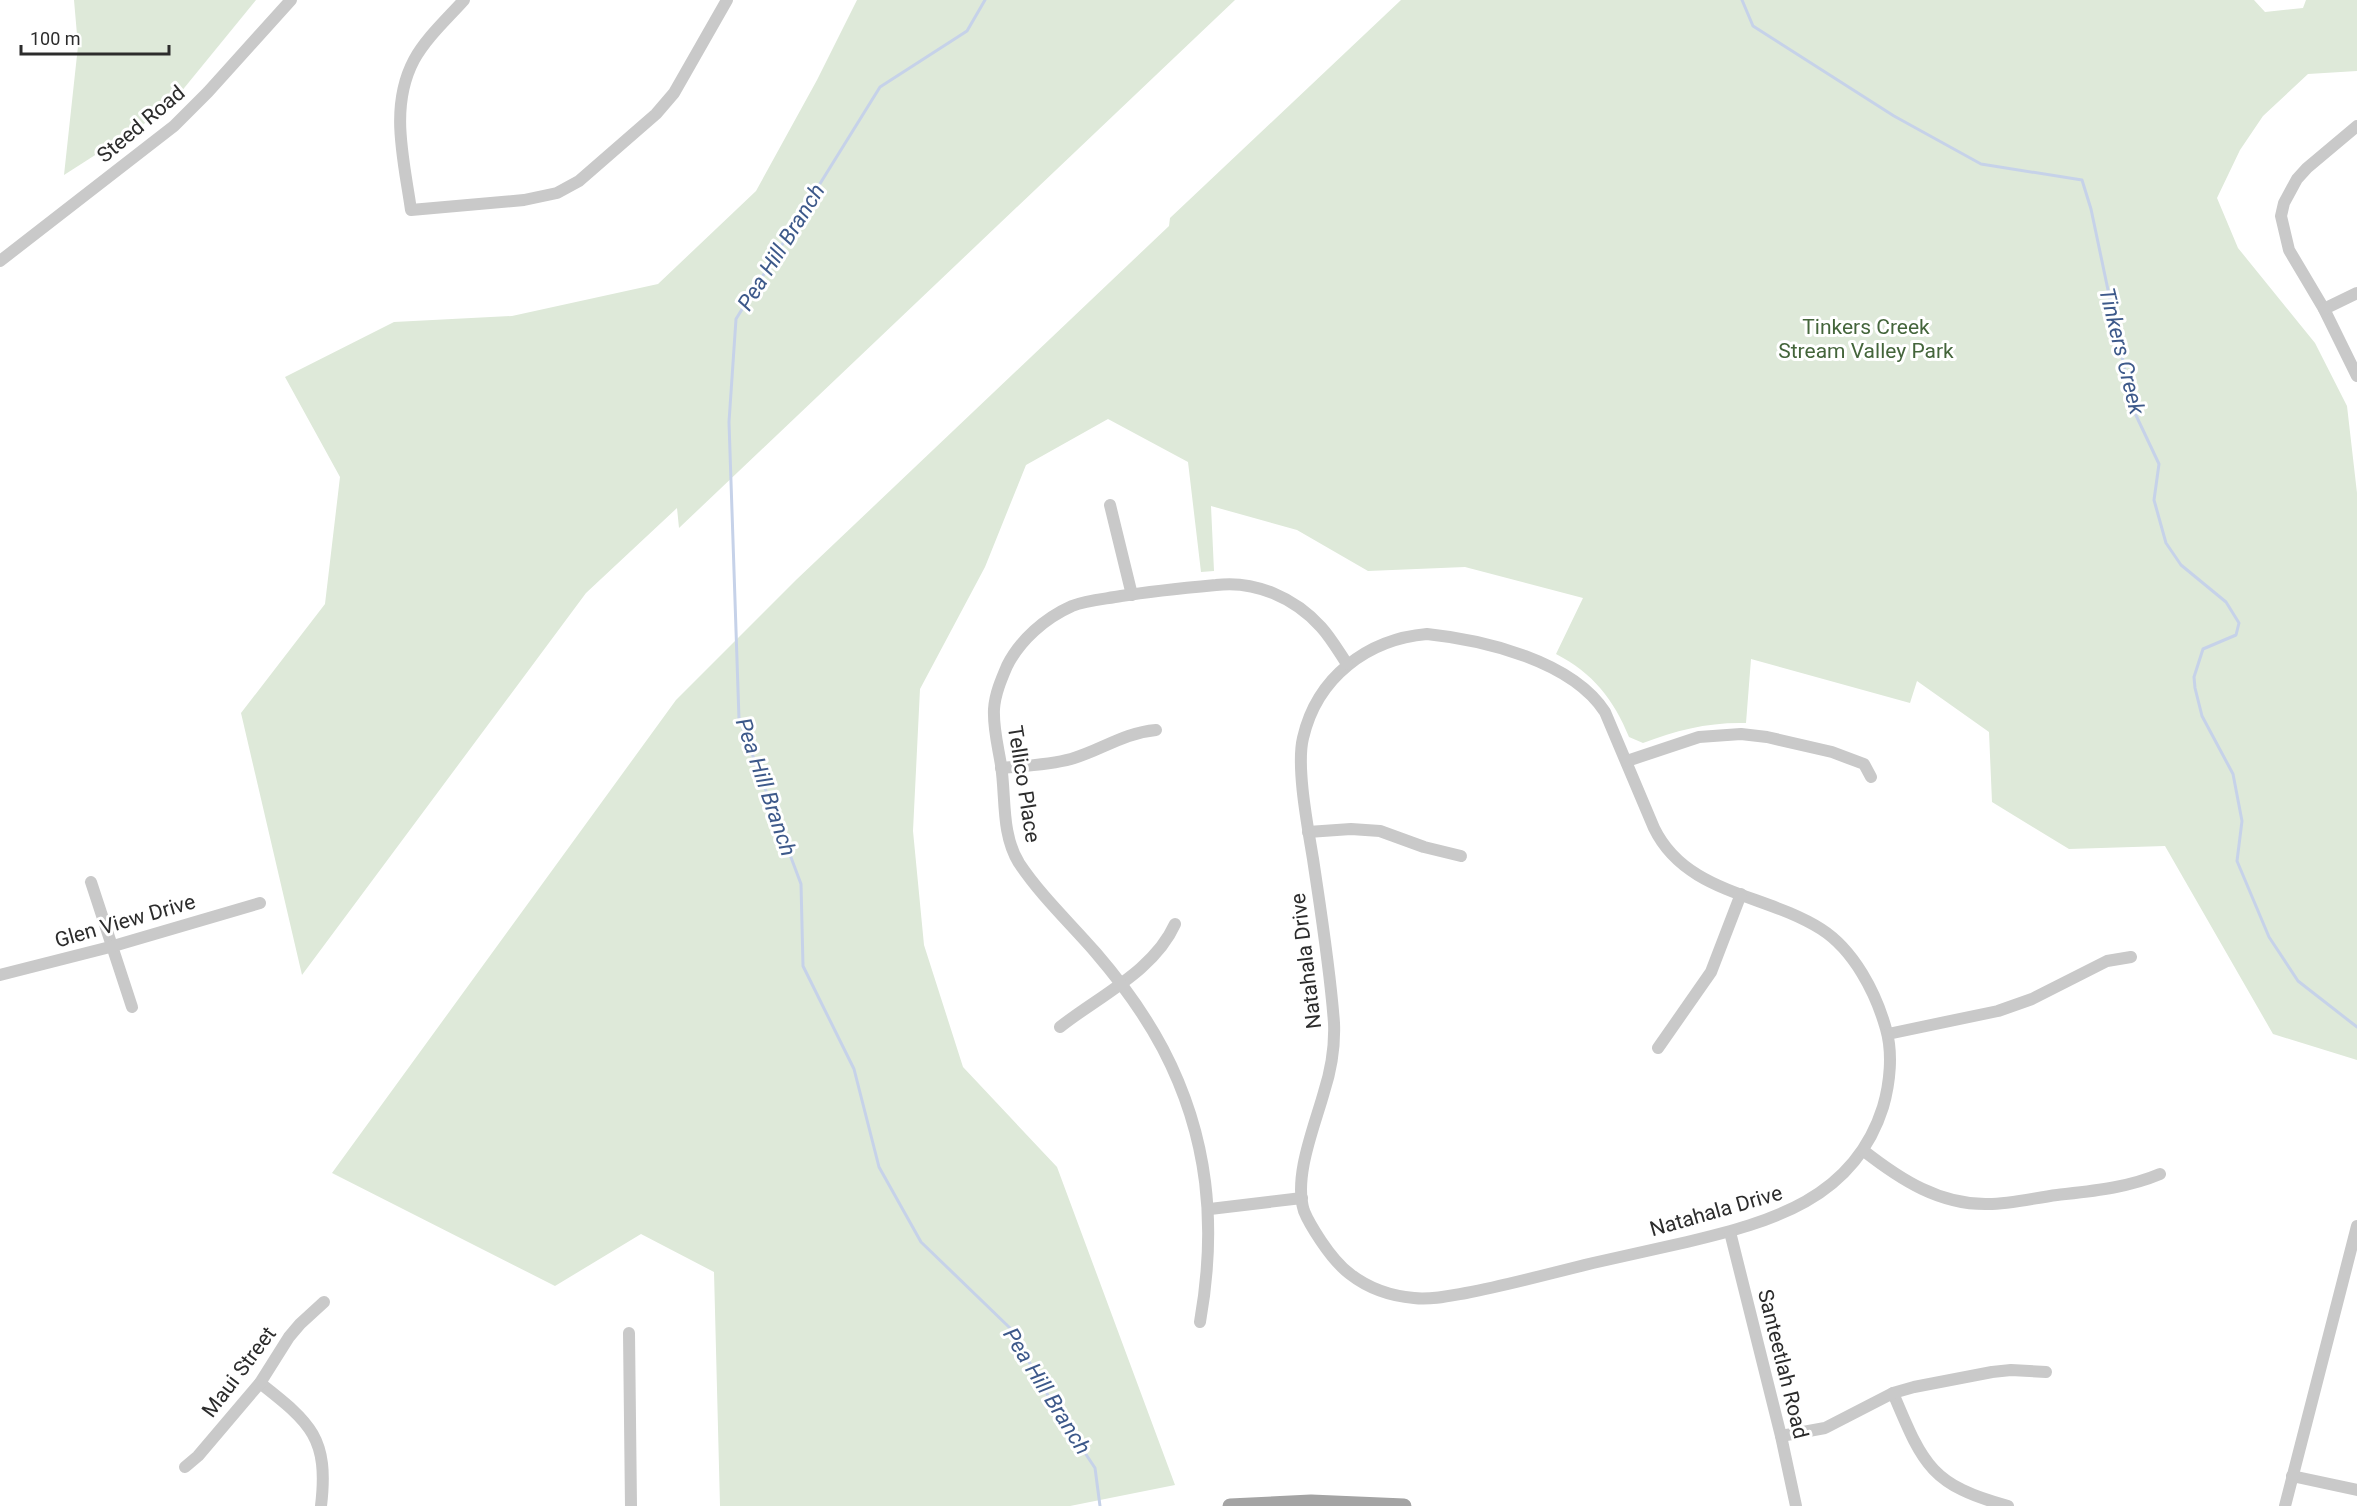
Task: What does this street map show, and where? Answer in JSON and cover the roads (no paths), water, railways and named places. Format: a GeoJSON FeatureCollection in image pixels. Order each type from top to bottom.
{"type":"FeatureCollection","features":[{"type":"Feature","properties":{"kind":"main road"},"geometry":{"type":"LineString","coordinates":[[1230,1506],[1311,1502],[1404,1506]]}},
{"type":"Feature","properties":{"kind":"street","name":"Steed Road"},"geometry":{"type":"LineString","coordinates":[[0,261],[174,126],[291,0]]}},
{"type":"Feature","properties":{"kind":"street"},"geometry":{"type":"LineString","coordinates":[[464,0],[429,39],[414,60],[402,89],[399,116],[411,210],[524,200],[557,193],[579,181],[656,114],[674,93],[727,0]]}},
{"type":"Feature","properties":{"kind":"street"},"geometry":{"type":"LineString","coordinates":[[2357,126],[2296,179],[2284,203],[2281,216],[2289,250],[2324,309],[2357,376]]}},
{"type":"Feature","properties":{"kind":"street"},"geometry":{"type":"LineString","coordinates":[[2324,309],[2357,293]]}},
{"type":"Feature","properties":{"kind":"street"},"geometry":{"type":"LineString","coordinates":[[1110,505],[1132,594]]}},
{"type":"Feature","properties":{"kind":"street","name":"Tellico Place"},"geometry":{"type":"LineString","coordinates":[[1200,1322],[1206,1287],[1210,1209],[1201,1153],[1180,1088],[1162,1048],[1120,983],[1040,891],[1018,861],[1009,840],[994,724],[994,706],[1004,674],[1018,647],[1046,622],[1071,606],[1132,594],[1220,584],[1245,584],[1260,588],[1291,602],[1309,615],[1322,628],[1347,664]]}},
{"type":"Feature","properties":{"kind":"street","name":"Natahala Drive"},"geometry":{"type":"LineString","coordinates":[[1427,634],[1452,637],[1528,658],[1568,676],[1583,686],[1597,700],[1610,722],[1659,839],[1676,858],[1701,878],[1717,887],[1741,894],[1823,930],[1837,942],[1865,978],[1888,1034],[1890,1071],[1879,1121],[1864,1151],[1824,1190],[1800,1206],[1783,1215],[1730,1232],[1487,1289],[1438,1298],[1418,1299],[1379,1290],[1349,1273],[1321,1241],[1304,1209],[1302,1198],[1303,1168],[1326,1089],[1334,1038],[1328,960],[1308,832],[1301,749],[1303,734],[1323,692],[1347,664],[1378,645],[1427,634]]}},
{"type":"Feature","properties":{"kind":"street"},"geometry":{"type":"LineString","coordinates":[[1001,768],[1072,759],[1136,732],[1156,730]]}},
{"type":"Feature","properties":{"kind":"street"},"geometry":{"type":"LineString","coordinates":[[1627,761],[1699,736],[1741,734],[1767,737],[1832,752],[1864,764],[1870,777]]}},
{"type":"Feature","properties":{"kind":"street"},"geometry":{"type":"LineString","coordinates":[[1308,832],[1350,829],[1380,831],[1424,847],[1461,856]]}},
{"type":"Feature","properties":{"kind":"street"},"geometry":{"type":"LineString","coordinates":[[91,882],[110,947],[132,1007]]}},
{"type":"Feature","properties":{"kind":"street"},"geometry":{"type":"LineString","coordinates":[[1658,1048],[1711,972],[1741,894]]}},
{"type":"Feature","properties":{"kind":"street","name":"Glen View Drive"},"geometry":{"type":"LineString","coordinates":[[0,975],[110,947],[260,903]]}},
{"type":"Feature","properties":{"kind":"street"},"geometry":{"type":"LineString","coordinates":[[1060,1027],[1157,953],[1167,941],[1175,924]]}},
{"type":"Feature","properties":{"kind":"street"},"geometry":{"type":"LineString","coordinates":[[1888,1034],[1998,1011],[2032,999],[2107,961],[2131,957]]}},
{"type":"Feature","properties":{"kind":"street"},"geometry":{"type":"LineString","coordinates":[[1864,1151],[1889,1170],[1916,1186],[1933,1194],[1965,1203],[1990,1204],[2097,1191],[2138,1183],[2160,1174]]}},
{"type":"Feature","properties":{"kind":"street"},"geometry":{"type":"LineString","coordinates":[[1210,1209],[1302,1198]]}},
{"type":"Feature","properties":{"kind":"street"},"geometry":{"type":"LineString","coordinates":[[2285,1506],[2357,1226]]}},
{"type":"Feature","properties":{"kind":"street","name":"Santeetlah Road"},"geometry":{"type":"LineString","coordinates":[[1730,1232],[1781,1436],[1796,1506]]}},
{"type":"Feature","properties":{"kind":"street","name":"Maui Street"},"geometry":{"type":"LineString","coordinates":[[185,1467],[198,1456],[261,1383],[289,1337],[309,1314],[324,1302]]}},
{"type":"Feature","properties":{"kind":"street"},"geometry":{"type":"LineString","coordinates":[[629,1333],[631,1506]]}},
{"type":"Feature","properties":{"kind":"street"},"geometry":{"type":"LineString","coordinates":[[1781,1436],[1825,1428],[1893,1393],[1992,1372],[2028,1370],[2046,1372]]}},
{"type":"Feature","properties":{"kind":"street"},"geometry":{"type":"LineString","coordinates":[[261,1383],[294,1409],[310,1426],[315,1436],[323,1469],[321,1506]]}},
{"type":"Feature","properties":{"kind":"street"},"geometry":{"type":"LineString","coordinates":[[1893,1393],[1914,1441],[1934,1472],[1953,1487],[1987,1503],[2008,1506]]}},
{"type":"Feature","properties":{"kind":"street"},"geometry":{"type":"LineString","coordinates":[[2292,1476],[2357,1490]]}},
{"type":"Feature","properties":{"kind":"waterway","name":"Pea Hill Branch"},"geometry":{"type":"LineString","coordinates":[[985,0],[967,31],[880,87],[736,319],[729,422],[739,719],[801,884],[803,966],[854,1069],[879,1167],[921,1242],[1010,1328],[1054,1406],[1095,1468],[1100,1506]]}},
{"type":"Feature","properties":{"kind":"waterway","name":"Tinkers Creek"},"geometry":{"type":"LineString","coordinates":[[1742,0],[1753,26],[1894,116],[1981,164],[2082,180],[2091,209],[2133,409],[2159,464],[2154,500],[2166,543],[2181,565],[2226,602],[2239,623],[2236,635],[2203,649],[2194,677],[2202,716],[2233,774],[2242,821],[2237,861],[2269,937],[2298,981],[2357,1027]]}},
{"type":"Feature","properties":{"kind":"park label","name":"Tinkers Creek Stream Valley Park"},"geometry":{"type":"Point","coordinates":[1866,339]}}]}
